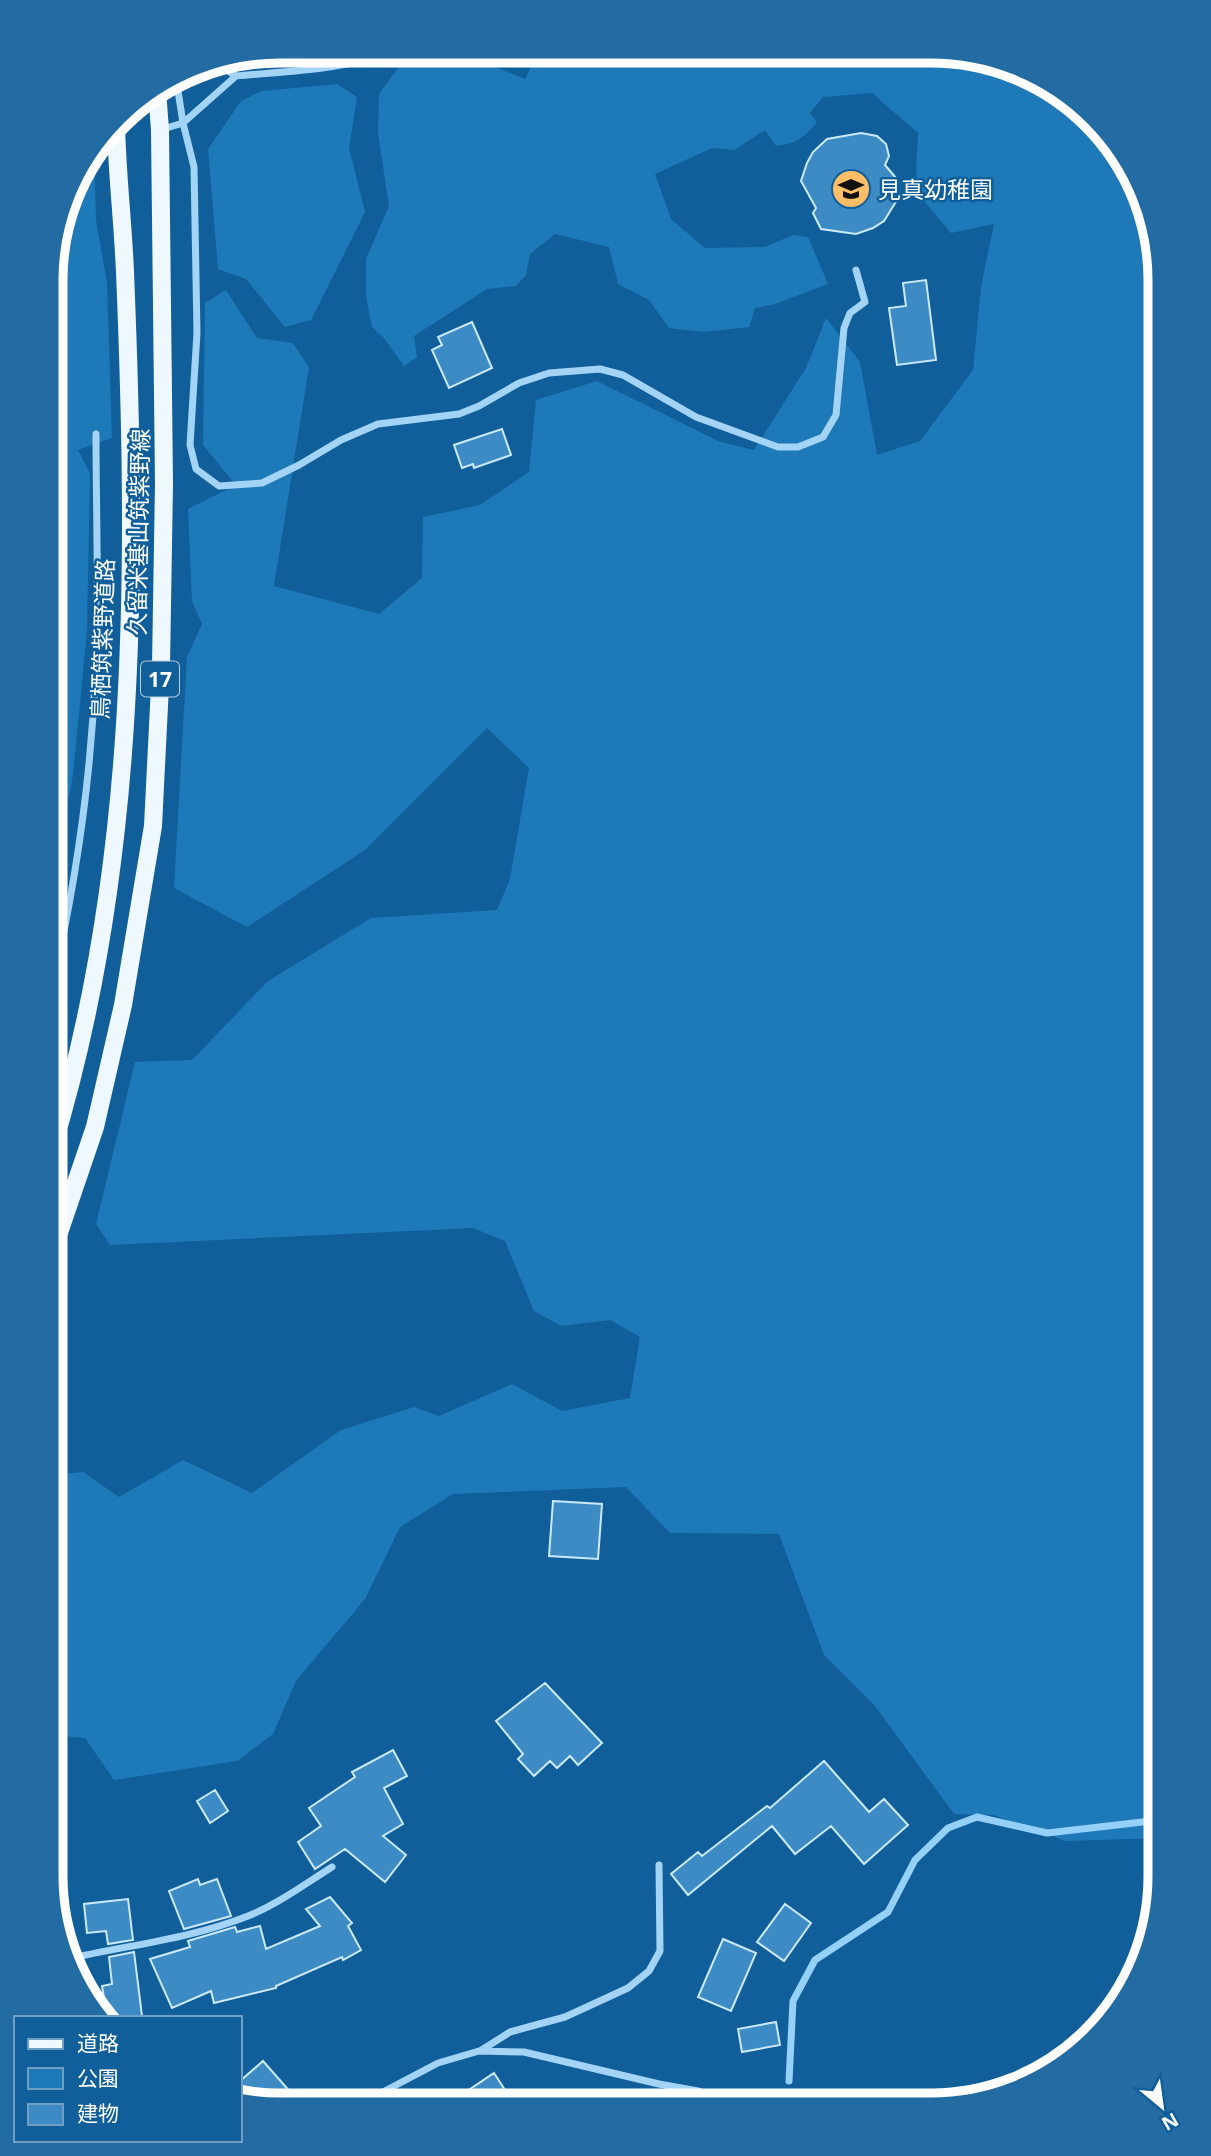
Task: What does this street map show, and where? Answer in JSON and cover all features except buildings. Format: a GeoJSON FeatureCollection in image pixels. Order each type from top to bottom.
{"type":"FeatureCollection","features":[{"type":"Feature","properties":{"kind":"main road"},"geometry":{"type":"LineString","coordinates":[[160,130],[163,98]]}},
{"type":"Feature","properties":{"kind":"main road","name":"久留米基山筑紫野線"},"geometry":{"type":"LineString","coordinates":[[63,1221],[95,1127],[122,1005],[153,826],[161,666],[164,483],[158,101]]}},
{"type":"Feature","properties":{"kind":"main road","name":"鳥栖筑紫野道路"},"geometry":{"type":"LineString","coordinates":[[63,1112],[95,971],[117,827],[128,667],[130,489],[125,270],[116,138]]}},
{"type":"Feature","properties":{"kind":"main road"},"geometry":{"type":"LineString","coordinates":[[113,142],[117,177]]}},
{"type":"Feature","properties":{"kind":"street"},"geometry":{"type":"LineString","coordinates":[[160,130],[183,123],[236,76],[353,63]]}},
{"type":"Feature","properties":{"kind":"street"},"geometry":{"type":"LineString","coordinates":[[227,70],[236,76]]}},
{"type":"Feature","properties":{"kind":"street"},"geometry":{"type":"LineString","coordinates":[[178,89],[194,167],[197,332],[190,445],[196,468],[219,486],[262,482],[299,465],[341,440],[378,424],[459,414],[519,383],[549,373],[600,369],[623,375],[696,417],[778,447],[798,447],[823,437],[836,415],[844,328],[850,313],[865,302],[856,270]]}},
{"type":"Feature","properties":{"kind":"street"},"geometry":{"type":"LineString","coordinates":[[63,940],[82,818],[96,663],[96,434]]}},
{"type":"Feature","properties":{"kind":"street"},"geometry":{"type":"LineString","coordinates":[[381,2093],[438,2063],[479,2051],[510,2032],[565,2017],[628,1988],[649,1971],[660,1951],[659,1865]]}},
{"type":"Feature","properties":{"kind":"street"},"geometry":{"type":"LineString","coordinates":[[79,1957],[166,1940],[247,1917],[332,1867]]}},
{"type":"Feature","properties":{"kind":"street"},"geometry":{"type":"LineString","coordinates":[[479,2051],[524,2052],[704,2093]]}},
{"type":"Feature","properties":{"kind":"green space"},"geometry":{"type":"Polygon","coordinates":[[[406,63],[484,63],[525,79],[533,63],[945,63],[973,67],[1027,85],[1074,117],[1111,159],[1126,184],[1141,224],[1148,280],[1148,1838],[1066,1841],[993,1815],[954,1814],[875,1706],[824,1655],[779,1534],[670,1533],[626,1487],[453,1494],[400,1527],[365,1599],[296,1681],[273,1734],[237,1761],[114,1780],[85,1738],[63,1736],[63,1474],[83,1472],[119,1497],[183,1460],[252,1493],[341,1430],[414,1407],[439,1416],[512,1384],[562,1411],[630,1398],[640,1337],[610,1320],[561,1326],[534,1311],[505,1241],[473,1228],[110,1245],[96,1224],[135,1062],[192,1060],[268,981],[371,918],[497,910],[510,879],[529,768],[487,728],[365,850],[247,927],[174,888],[187,657],[202,624],[192,601],[188,509],[236,485],[203,445],[205,303],[226,290],[257,338],[293,343],[309,367],[274,586],[379,614],[422,578],[423,517],[480,505],[529,472],[536,400],[597,381],[718,441],[754,450],[806,368],[826,318],[860,362],[877,455],[920,441],[973,370],[981,287],[994,224],[951,233],[918,194],[918,133],[872,93],[823,97],[810,113],[817,122],[804,136],[789,144],[776,146],[765,130],[734,150],[712,148],[655,174],[671,219],[705,248],[765,247],[793,235],[808,237],[828,284],[775,304],[755,308],[749,327],[704,332],[669,328],[649,300],[618,284],[609,247],[555,234],[530,254],[526,275],[516,286],[487,289],[414,336],[417,357],[404,366],[383,337],[372,327],[366,297],[366,259],[389,206],[378,133],[379,94],[401,64],[406,63]]]}},
{"type":"Feature","properties":{"kind":"green space"},"geometry":{"type":"Polygon","coordinates":[[[337,84],[357,97],[349,148],[365,212],[311,320],[285,327],[246,279],[218,269],[208,149],[241,101],[262,91],[337,84]]]}},
{"type":"Feature","properties":{"kind":"green space"},"geometry":{"type":"Polygon","coordinates":[[[94,167],[96,220],[107,283],[112,438],[78,450],[90,473],[87,631],[73,775],[63,829],[63,280],[70,224],[94,167]]]}},
{"type":"Feature","properties":{"kind":"waterway"},"geometry":{"type":"LineString","coordinates":[[789,2081],[793,2001],[815,1960],[888,1912],[915,1860],[948,1828],[977,1817],[1047,1833],[1148,1821]]}},
{"type":"Feature","properties":{"kind":"place","name":"見真幼稚園"},"geometry":{"type":"Point","coordinates":[851,189]}}]}
